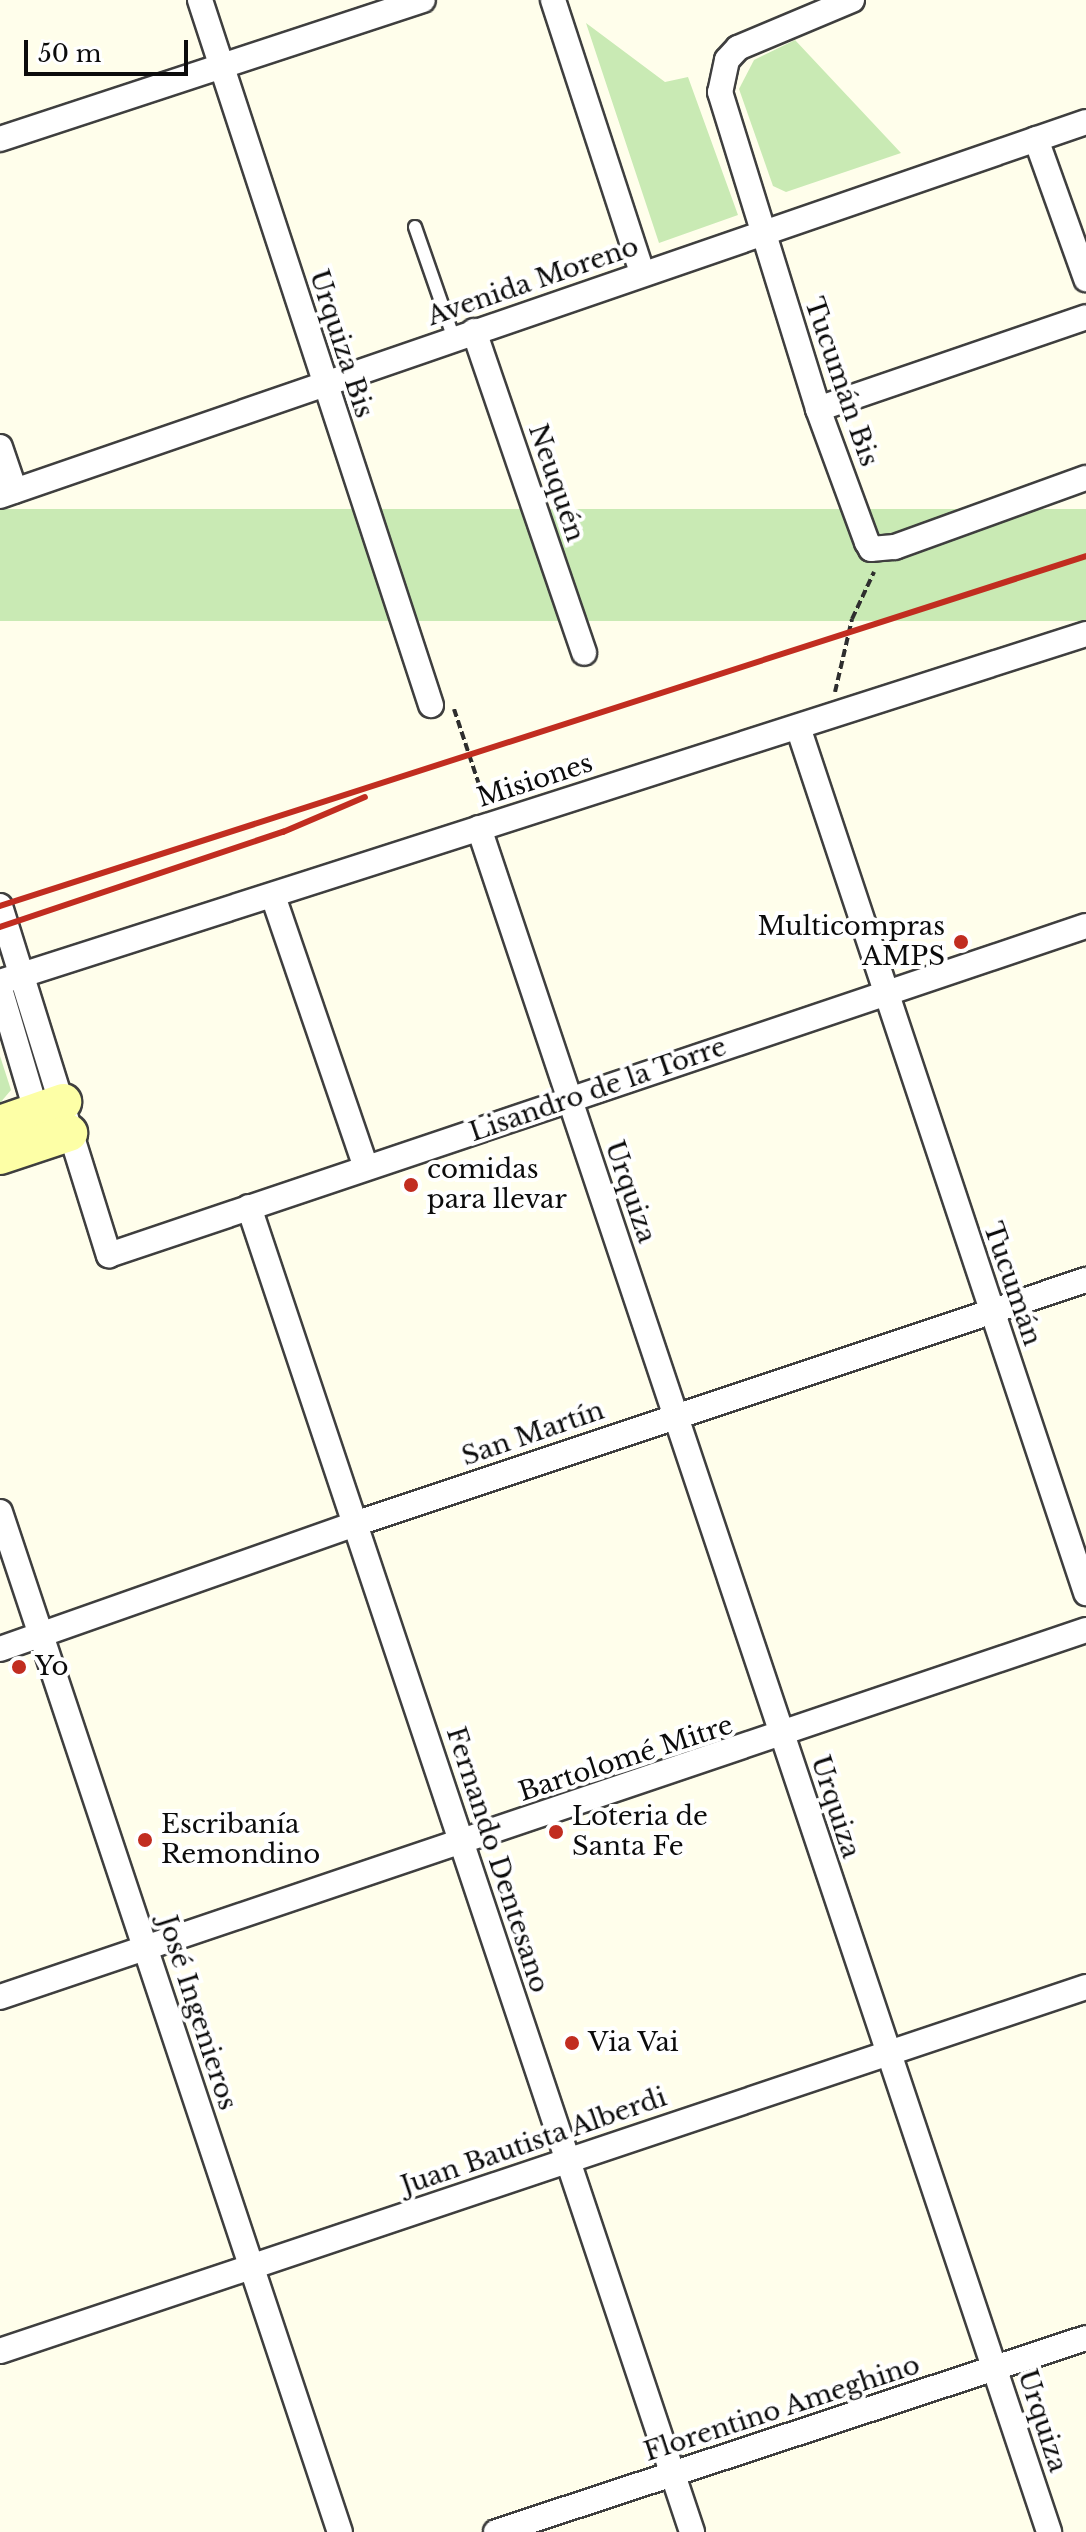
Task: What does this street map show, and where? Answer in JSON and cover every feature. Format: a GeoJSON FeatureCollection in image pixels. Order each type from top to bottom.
{"type":"FeatureCollection","features":[{"type":"Feature","properties":{"kind":"street","name":"Urquiza Bis"},"geometry":{"type":"LineString","coordinates":[[200,0],[325,385],[440,702]]}},
{"type":"Feature","properties":{"kind":"street"},"geometry":{"type":"LineString","coordinates":[[0,139],[423,0]]}},
{"type":"Feature","properties":{"kind":"street"},"geometry":{"type":"LineString","coordinates":[[553,0],[642,273]]}},
{"type":"Feature","properties":{"kind":"street","name":"Tucumán Bis"},"geometry":{"type":"LineString","coordinates":[[852,0],[753,38],[727,60],[722,106],[818,409],[871,549]]}},
{"type":"Feature","properties":{"kind":"street","name":"Avenida Moreno"},"geometry":{"type":"LineString","coordinates":[[8,494],[1086,122]]}},
{"type":"Feature","properties":{"kind":"street"},"geometry":{"type":"LineString","coordinates":[[1036,139],[1086,279]]}},
{"type":"Feature","properties":{"kind":"street"},"geometry":{"type":"LineString","coordinates":[[818,409],[1086,317]]}},
{"type":"Feature","properties":{"kind":"street","name":"Neuquén"},"geometry":{"type":"LineString","coordinates":[[464,335],[584,653]]}},
{"type":"Feature","properties":{"kind":"street"},"geometry":{"type":"LineString","coordinates":[[0,447],[8,494]]}},
{"type":"Feature","properties":{"kind":"street"},"geometry":{"type":"LineString","coordinates":[[871,549],[895,547],[1086,478]]}},
{"type":"Feature","properties":{"kind":"street","name":"Misiones"},"geometry":{"type":"LineString","coordinates":[[0,982],[1086,634]]}},
{"type":"Feature","properties":{"kind":"street"},"geometry":{"type":"LineString","coordinates":[[798,727],[884,993]]}},
{"type":"Feature","properties":{"kind":"street"},"geometry":{"type":"LineString","coordinates":[[485,826],[569,1099]]}},
{"type":"Feature","properties":{"kind":"street"},"geometry":{"type":"LineString","coordinates":[[273,896],[366,1167]]}},
{"type":"Feature","properties":{"kind":"street"},"geometry":{"type":"LineString","coordinates":[[0,906],[24,975],[53,1122]]}},
{"type":"Feature","properties":{"kind":"street","name":"Lisandro de la Torre"},"geometry":{"type":"LineString","coordinates":[[53,1122],[109,1255],[1086,926]]}},
{"type":"Feature","properties":{"kind":"street"},"geometry":{"type":"LineString","coordinates":[[0,989],[53,1122]]}},
{"type":"Feature","properties":{"kind":"street","name":"Tucumán"},"geometry":{"type":"LineString","coordinates":[[884,993],[1086,1593]]}},
{"type":"Feature","properties":{"kind":"street","name":"Urquiza"},"geometry":{"type":"LineString","coordinates":[[569,1099],[678,1415],[885,2052],[996,2368],[1049,2532]]}},
{"type":"Feature","properties":{"kind":"street"},"geometry":{"type":"LineString","coordinates":[[0,1124],[53,1122]]}},
{"type":"Feature","properties":{"kind":"street"},"geometry":{"type":"LineString","coordinates":[[0,1156],[53,1122]]}},
{"type":"Feature","properties":{"kind":"street","name":"Fernando Dentesano"},"geometry":{"type":"LineString","coordinates":[[249,1207],[692,2532]]}},
{"type":"Feature","properties":{"kind":"street","name":"San Martín"},"geometry":{"type":"LineString","coordinates":[[0,1649],[355,1524],[1086,1280]]}},
{"type":"Feature","properties":{"kind":"street","name":"José Ingenieros"},"geometry":{"type":"LineString","coordinates":[[0,1512],[340,2532]]}},
{"type":"Feature","properties":{"kind":"street","name":"Bartolomé Mitre"},"geometry":{"type":"LineString","coordinates":[[0,1997],[782,1736],[1086,1630]]}},
{"type":"Feature","properties":{"kind":"street","name":"Juan Bautista Alberdi"},"geometry":{"type":"LineString","coordinates":[[0,2351],[1086,1987]]}},
{"type":"Feature","properties":{"kind":"street","name":"Florentino Ameghino"},"geometry":{"type":"LineString","coordinates":[[496,2532],[1086,2338]]}},
{"type":"Feature","properties":{"kind":"lane"},"geometry":{"type":"LineString","coordinates":[[415,227],[464,335]]}},
{"type":"Feature","properties":{"kind":"path"},"geometry":{"type":"LineString","coordinates":[[838,714],[834,697],[852,619],[874,573],[871,549]]}},
{"type":"Feature","properties":{"kind":"path"},"geometry":{"type":"LineString","coordinates":[[440,702],[485,826]]}},
{"type":"Feature","properties":{"kind":"green space"},"geometry":{"type":"Polygon","coordinates":[[[586,23],[665,82],[688,77],[738,215],[659,243],[586,23]]]}},
{"type":"Feature","properties":{"kind":"green space"},"geometry":{"type":"Polygon","coordinates":[[[795,40],[901,153],[786,192],[773,186],[739,89],[754,60],[795,40]]]}},
{"type":"Feature","properties":{"kind":"green space"},"geometry":{"type":"Polygon","coordinates":[[[0,509],[1086,509],[1086,621],[0,621],[0,509]]]}},
{"type":"Feature","properties":{"kind":"green space"},"geometry":{"type":"Polygon","coordinates":[[[0,1056],[11,1090],[0,1103],[0,1056]]]}},
{"type":"Feature","properties":{"kind":"railway"},"geometry":{"type":"LineString","coordinates":[[0,906],[1086,556]]}},
{"type":"Feature","properties":{"kind":"railway"},"geometry":{"type":"LineString","coordinates":[[0,927],[283,832],[365,797]]}},
{"type":"Feature","properties":{"kind":"place","name":"Multicompras AMPS"},"geometry":{"type":"Point","coordinates":[961,942]}},
{"type":"Feature","properties":{"kind":"place","name":"comidas para llevar"},"geometry":{"type":"Point","coordinates":[411,1185]}},
{"type":"Feature","properties":{"kind":"place","name":"Yo"},"geometry":{"type":"Point","coordinates":[19,1667]}},
{"type":"Feature","properties":{"kind":"place","name":"Loteria de Santa Fe"},"geometry":{"type":"Point","coordinates":[556,1832]}},
{"type":"Feature","properties":{"kind":"place","name":"Escribanía Remondino"},"geometry":{"type":"Point","coordinates":[145,1840]}},
{"type":"Feature","properties":{"kind":"place","name":"Via Vai"},"geometry":{"type":"Point","coordinates":[572,2043]}}]}
